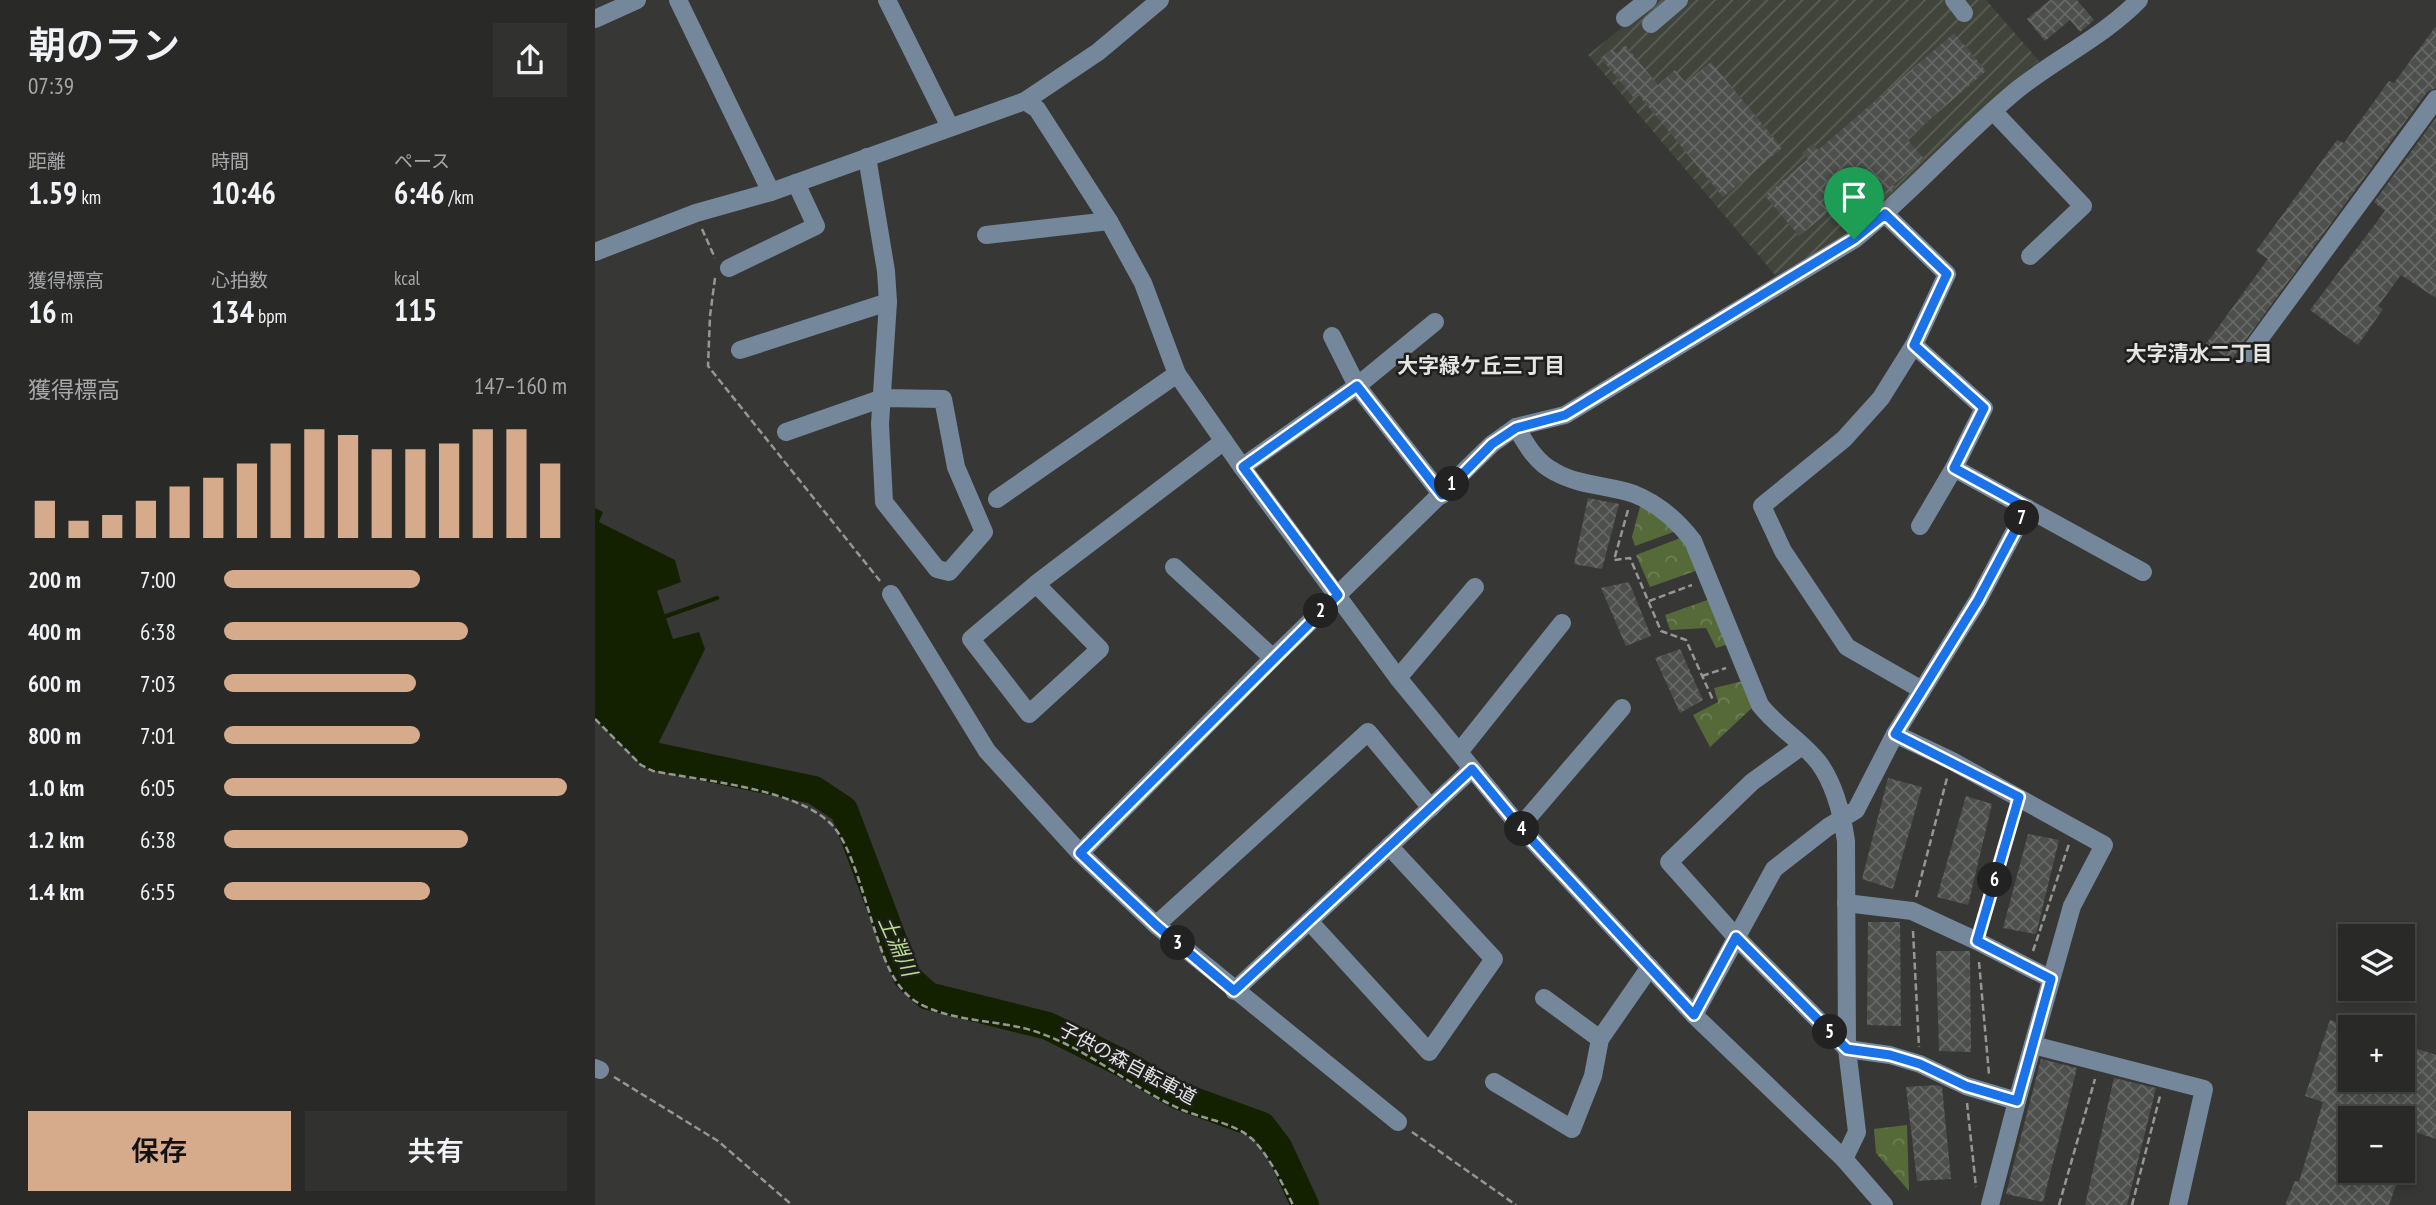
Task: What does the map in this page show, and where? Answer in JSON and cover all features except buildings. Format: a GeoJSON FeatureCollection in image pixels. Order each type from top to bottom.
{"type":"FeatureCollection","features":[{"type":"Feature","properties":{"kind":"street"},"geometry":{"type":"LineString","coordinates":[[595,19],[638,0]]}},
{"type":"Feature","properties":{"kind":"street"},"geometry":{"type":"LineString","coordinates":[[678,0],[771,192]]}},
{"type":"Feature","properties":{"kind":"street"},"geometry":{"type":"LineString","coordinates":[[887,0],[950,127]]}},
{"type":"Feature","properties":{"kind":"street"},"geometry":{"type":"LineString","coordinates":[[595,252],[696,213],[771,192],[1025,101],[1098,52],[1160,0]]}},
{"type":"Feature","properties":{"kind":"street"},"geometry":{"type":"LineString","coordinates":[[1625,18],[1648,0]]}},
{"type":"Feature","properties":{"kind":"street"},"geometry":{"type":"LineString","coordinates":[[1651,24],[1679,0]]}},
{"type":"Feature","properties":{"kind":"street"},"geometry":{"type":"LineString","coordinates":[[1080,853],[1273,658],[1492,444],[1516,428],[1565,415],[1854,239],[1885,214],[2020,88],[2120,20],[2140,0]]}},
{"type":"Feature","properties":{"kind":"street"},"geometry":{"type":"LineString","coordinates":[[2249,353],[2436,99]]}},
{"type":"Feature","properties":{"kind":"street"},"geometry":{"type":"LineString","coordinates":[[1025,101],[1037,109],[1109,221],[1143,283],[1177,374],[1223,441],[1398,678],[1520,827],[1694,1015],[1844,1159],[1884,1205]]}},
{"type":"Feature","properties":{"kind":"street"},"geometry":{"type":"LineString","coordinates":[[1993,111],[2083,206],[2030,256]]}},
{"type":"Feature","properties":{"kind":"street"},"geometry":{"type":"LineString","coordinates":[[786,432],[883,398],[943,399],[956,467],[984,532],[949,572],[937,569],[884,502],[880,424],[883,398],[888,302],[886,271],[867,157]]}},
{"type":"Feature","properties":{"kind":"street"},"geometry":{"type":"LineString","coordinates":[[729,268],[816,226],[796,183]]}},
{"type":"Feature","properties":{"kind":"street"},"geometry":{"type":"LineString","coordinates":[[1885,214],[1947,274],[1914,345],[1881,397],[1845,439],[1762,506],[1783,551],[1847,647],[1922,690]]}},
{"type":"Feature","properties":{"kind":"street"},"geometry":{"type":"LineString","coordinates":[[986,235],[1109,221]]}},
{"type":"Feature","properties":{"kind":"street"},"geometry":{"type":"LineString","coordinates":[[740,350],[888,302]]}},
{"type":"Feature","properties":{"kind":"street"},"geometry":{"type":"LineString","coordinates":[[1243,467],[1357,386],[1435,322]]}},
{"type":"Feature","properties":{"kind":"street"},"geometry":{"type":"LineString","coordinates":[[1332,337],[1357,386],[1442,495]]}},
{"type":"Feature","properties":{"kind":"street"},"geometry":{"type":"LineString","coordinates":[[1914,345],[1984,408],[1954,468],[1920,526]]}},
{"type":"Feature","properties":{"kind":"street"},"geometry":{"type":"LineString","coordinates":[[997,499],[1177,374]]}},
{"type":"Feature","properties":{"kind":"street"},"geometry":{"type":"LineString","coordinates":[[1516,428],[1532,454],[1553,472],[1580,483],[1633,494],[1661,507],[1680,523],[1693,541],[1760,705],[1770,719],[1818,762],[1830,782],[1843,818],[1846,841],[1847,1049],[1857,1132],[1844,1159]]}},
{"type":"Feature","properties":{"kind":"street"},"geometry":{"type":"LineString","coordinates":[[1036,584],[1100,649],[1029,715],[971,639],[1036,584],[1223,441]]}},
{"type":"Feature","properties":{"kind":"street"},"geometry":{"type":"LineString","coordinates":[[1954,468],[2143,572]]}},
{"type":"Feature","properties":{"kind":"street"},"geometry":{"type":"LineString","coordinates":[[1694,1015],[1774,869],[1856,810],[1895,734],[1978,600],[2027,508]]}},
{"type":"Feature","properties":{"kind":"street"},"geometry":{"type":"LineString","coordinates":[[1174,567],[1273,658]]}},
{"type":"Feature","properties":{"kind":"street"},"geometry":{"type":"LineString","coordinates":[[1398,678],[1475,587]]}},
{"type":"Feature","properties":{"kind":"street"},"geometry":{"type":"LineString","coordinates":[[891,594],[987,751],[1080,853],[1156,925],[1234,991],[1398,1122]]}},
{"type":"Feature","properties":{"kind":"street"},"geometry":{"type":"LineString","coordinates":[[1459,751],[1562,623]]}},
{"type":"Feature","properties":{"kind":"street"},"geometry":{"type":"LineString","coordinates":[[1520,827],[1622,708]]}},
{"type":"Feature","properties":{"kind":"street"},"geometry":{"type":"LineString","coordinates":[[1156,925],[1368,732],[1431,808]]}},
{"type":"Feature","properties":{"kind":"street"},"geometry":{"type":"LineString","coordinates":[[1895,734],[1952,761],[2104,845],[2073,906],[2017,1101],[1984,1199]]}},
{"type":"Feature","properties":{"kind":"street"},"geometry":{"type":"LineString","coordinates":[[1802,746],[1752,782],[1669,862],[1736,937],[1847,1049],[1890,1055],[1920,1064],[1966,1086],[2017,1101]]}},
{"type":"Feature","properties":{"kind":"street"},"geometry":{"type":"LineString","coordinates":[[1234,991],[1472,769]]}},
{"type":"Feature","properties":{"kind":"street"},"geometry":{"type":"LineString","coordinates":[[1309,921],[1429,1052],[1494,959],[1389,846]]}},
{"type":"Feature","properties":{"kind":"street"},"geometry":{"type":"LineString","coordinates":[[1846,903],[1912,911],[2051,979]]}},
{"type":"Feature","properties":{"kind":"street"},"geometry":{"type":"LineString","coordinates":[[1494,1082],[1572,1129],[1593,1076],[1600,1039],[1650,967]]}},
{"type":"Feature","properties":{"kind":"street"},"geometry":{"type":"LineString","coordinates":[[1544,998],[1600,1039]]}},
{"type":"Feature","properties":{"kind":"street"},"geometry":{"type":"LineString","coordinates":[[2033,1045],[2204,1089],[2178,1205]]}},
{"type":"Feature","properties":{"kind":"path"},"geometry":{"type":"LineString","coordinates":[[1633,494],[1614,560],[1630,558],[1661,631],[1686,640],[1713,699]]}},
{"type":"Feature","properties":{"kind":"path"},"geometry":{"type":"LineString","coordinates":[[821,508],[891,594]]}},
{"type":"Feature","properties":{"kind":"path"},"geometry":{"type":"LineString","coordinates":[[1648,601],[1708,579]]}},
{"type":"Feature","properties":{"kind":"path"},"geometry":{"type":"LineString","coordinates":[[1702,676],[1742,662]]}},
{"type":"Feature","properties":{"kind":"path","name":"子供の森自転車道"},"geometry":{"type":"LineString","coordinates":[[595,719],[641,765],[653,771],[771,793],[814,811],[833,826],[845,845],[885,962],[900,987],[916,1002],[950,1015],[1022,1028],[1045,1035],[1178,1109],[1240,1129],[1254,1141],[1278,1176],[1293,1205]]}},
{"type":"Feature","properties":{"kind":"path"},"geometry":{"type":"LineString","coordinates":[[1920,1064],[1912,911],[1952,761]]}},
{"type":"Feature","properties":{"kind":"path"},"geometry":{"type":"LineString","coordinates":[[1990,1093],[1977,941],[2019,797]]}},
{"type":"Feature","properties":{"kind":"path"},"geometry":{"type":"LineString","coordinates":[[2028,968],[2075,828]]}},
{"type":"Feature","properties":{"kind":"path"},"geometry":{"type":"LineString","coordinates":[[2059,1205],[2099,1062]]}},
{"type":"Feature","properties":{"kind":"path"},"geometry":{"type":"LineString","coordinates":[[598,1069],[719,1140],[792,1205]]}},
{"type":"Feature","properties":{"kind":"path"},"geometry":{"type":"LineString","coordinates":[[2132,1205],[2164,1079]]}},
{"type":"Feature","properties":{"kind":"path"},"geometry":{"type":"LineString","coordinates":[[1966,1086],[1984,1199]]}},
{"type":"Feature","properties":{"kind":"path"},"geometry":{"type":"LineString","coordinates":[[1398,1122],[1516,1205]]}},
{"type":"Feature","properties":{"kind":"shaded area"},"geometry":{"type":"Polygon","coordinates":[[[1656,0],[1986,0],[2039,61],[2015,80],[1857,227],[1776,276],[1588,55],[1656,0]]]}},
{"type":"Feature","properties":{"kind":"shaded area"},"geometry":{"type":"Polygon","coordinates":[[[595,508],[603,512],[599,522],[675,560],[681,582],[657,591],[673,639],[699,632],[705,649],[658,744],[595,687],[595,508]]]}},
{"type":"Feature","properties":{"kind":"green space"},"geometry":{"type":"Polygon","coordinates":[[[1641,503],[1679,530],[1635,546],[1632,537],[1641,503]]]}},
{"type":"Feature","properties":{"kind":"green space"},"geometry":{"type":"Polygon","coordinates":[[[1683,537],[1701,569],[1650,587],[1636,555],[1683,537]]]}},
{"type":"Feature","properties":{"kind":"green space"},"geometry":{"type":"Polygon","coordinates":[[[1713,598],[1732,643],[1716,648],[1706,628],[1670,630],[1665,615],[1713,598]]]}},
{"type":"Feature","properties":{"kind":"green space"},"geometry":{"type":"Polygon","coordinates":[[[1743,681],[1753,707],[1710,747],[1693,715],[1718,702],[1714,688],[1743,681]]]}},
{"type":"Feature","properties":{"kind":"green space"},"geometry":{"type":"Polygon","coordinates":[[[1907,1125],[1909,1191],[1876,1153],[1874,1129],[1907,1125]]]}},
{"type":"Feature","properties":{"kind":"waterway"},"geometry":{"type":"LineString","coordinates":[[661,618],[717,598]]}},
{"type":"Feature","properties":{"kind":"waterway","name":"土淵川"},"geometry":{"type":"LineString","coordinates":[[595,700],[653,756],[814,790],[844,810],[907,977],[928,996],[1048,1026],[1124,1064],[1177,1095],[1262,1126],[1278,1147],[1305,1205]]}},
{"type":"Feature","properties":{"kind":"district","name":"大字清水二丁目"},"geometry":{"type":"Point","coordinates":[2199,353]}},
{"type":"Feature","properties":{"kind":"district","name":"大字緑ケ丘三丁目"},"geometry":{"type":"Point","coordinates":[1481,365]}},
{"type":"Feature","properties":{"kind":"route"},"geometry":{"type":"LineString","coordinates":[[1885,214],[1947,274],[1914,345],[1984,408],[1954,468],[2027,508],[1978,600],[1895,734],[2019,797],[1977,941],[2051,979],[2017,1101],[1966,1086],[1920,1064],[1890,1055],[1847,1049],[1736,937],[1694,1015],[1520,827],[1472,769],[1234,991],[1156,925],[1080,853],[1338,595],[1243,467],[1357,386],[1442,495],[1492,444],[1516,428],[1565,415],[1854,239],[1885,214]]}}]}
